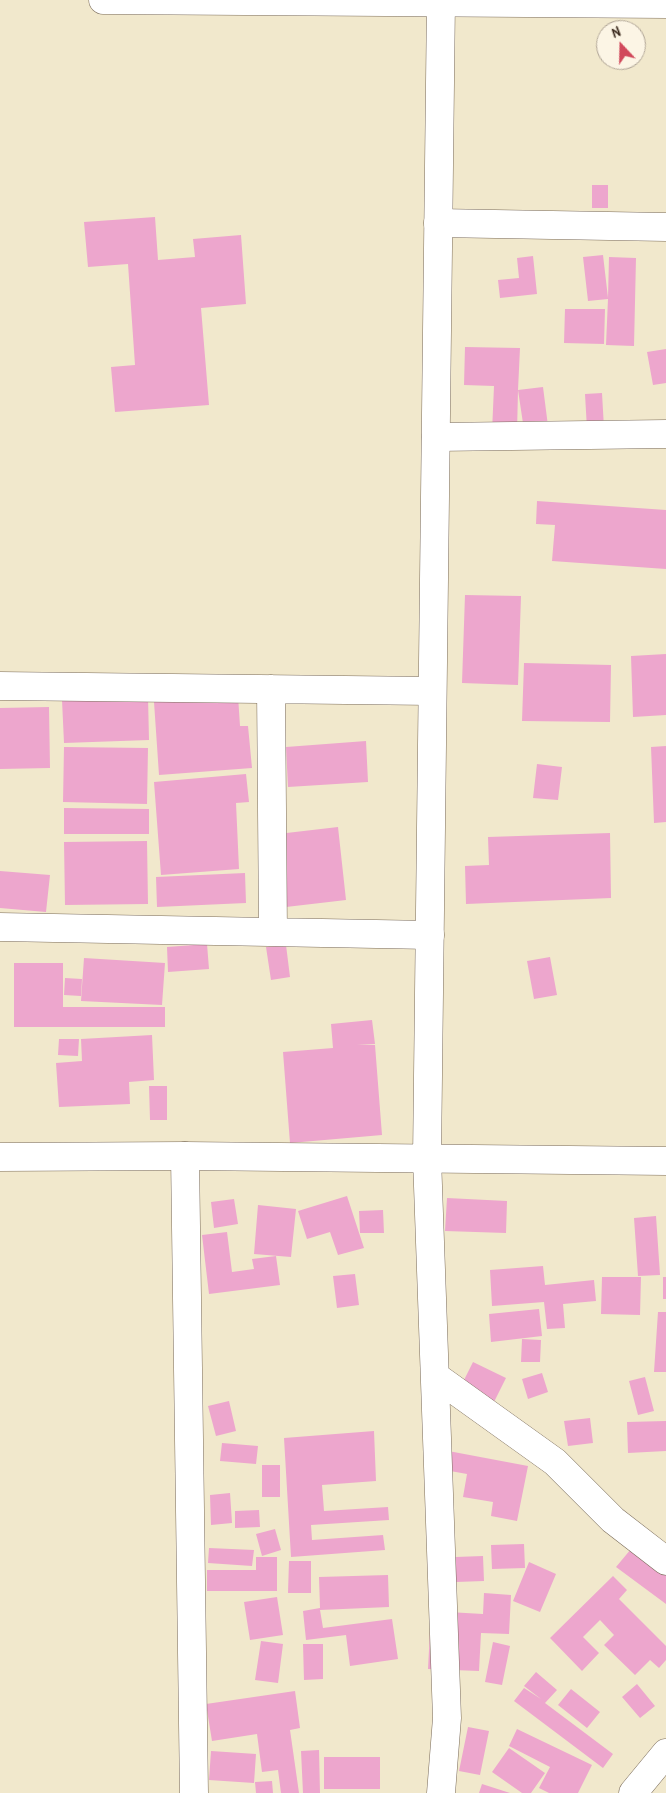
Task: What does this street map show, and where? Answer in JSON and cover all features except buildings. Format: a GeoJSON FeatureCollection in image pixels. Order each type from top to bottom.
{"type":"FeatureCollection","features":[{"type":"Feature","properties":{"kind":"street"},"geometry":{"type":"LineString","coordinates":[[103,0],[666,4]]}},
{"type":"Feature","properties":{"kind":"street"},"geometry":{"type":"LineString","coordinates":[[441,1],[427,1158],[447,1718],[441,1793]]}},
{"type":"Feature","properties":{"kind":"street"},"geometry":{"type":"LineString","coordinates":[[438,223],[666,226]]}},
{"type":"Feature","properties":{"kind":"street"},"geometry":{"type":"LineString","coordinates":[[436,436],[666,434]]}},
{"type":"Feature","properties":{"kind":"street"},"geometry":{"type":"LineString","coordinates":[[0,686],[432,691]]}},
{"type":"Feature","properties":{"kind":"street"},"geometry":{"type":"LineString","coordinates":[[271,689],[273,932]]}},
{"type":"Feature","properties":{"kind":"street"},"geometry":{"type":"LineString","coordinates":[[0,927],[430,934]]}},
{"type":"Feature","properties":{"kind":"street"},"geometry":{"type":"LineString","coordinates":[[0,1156],[666,1161]]}},
{"type":"Feature","properties":{"kind":"street"},"geometry":{"type":"LineString","coordinates":[[185,1156],[194,1793]]}},
{"type":"Feature","properties":{"kind":"street"},"geometry":{"type":"LineString","coordinates":[[435,1376],[555,1462],[613,1520],[666,1561]]}},
{"type":"Feature","properties":{"kind":"street"},"geometry":{"type":"LineString","coordinates":[[633,1793],[666,1754]]}}]}
